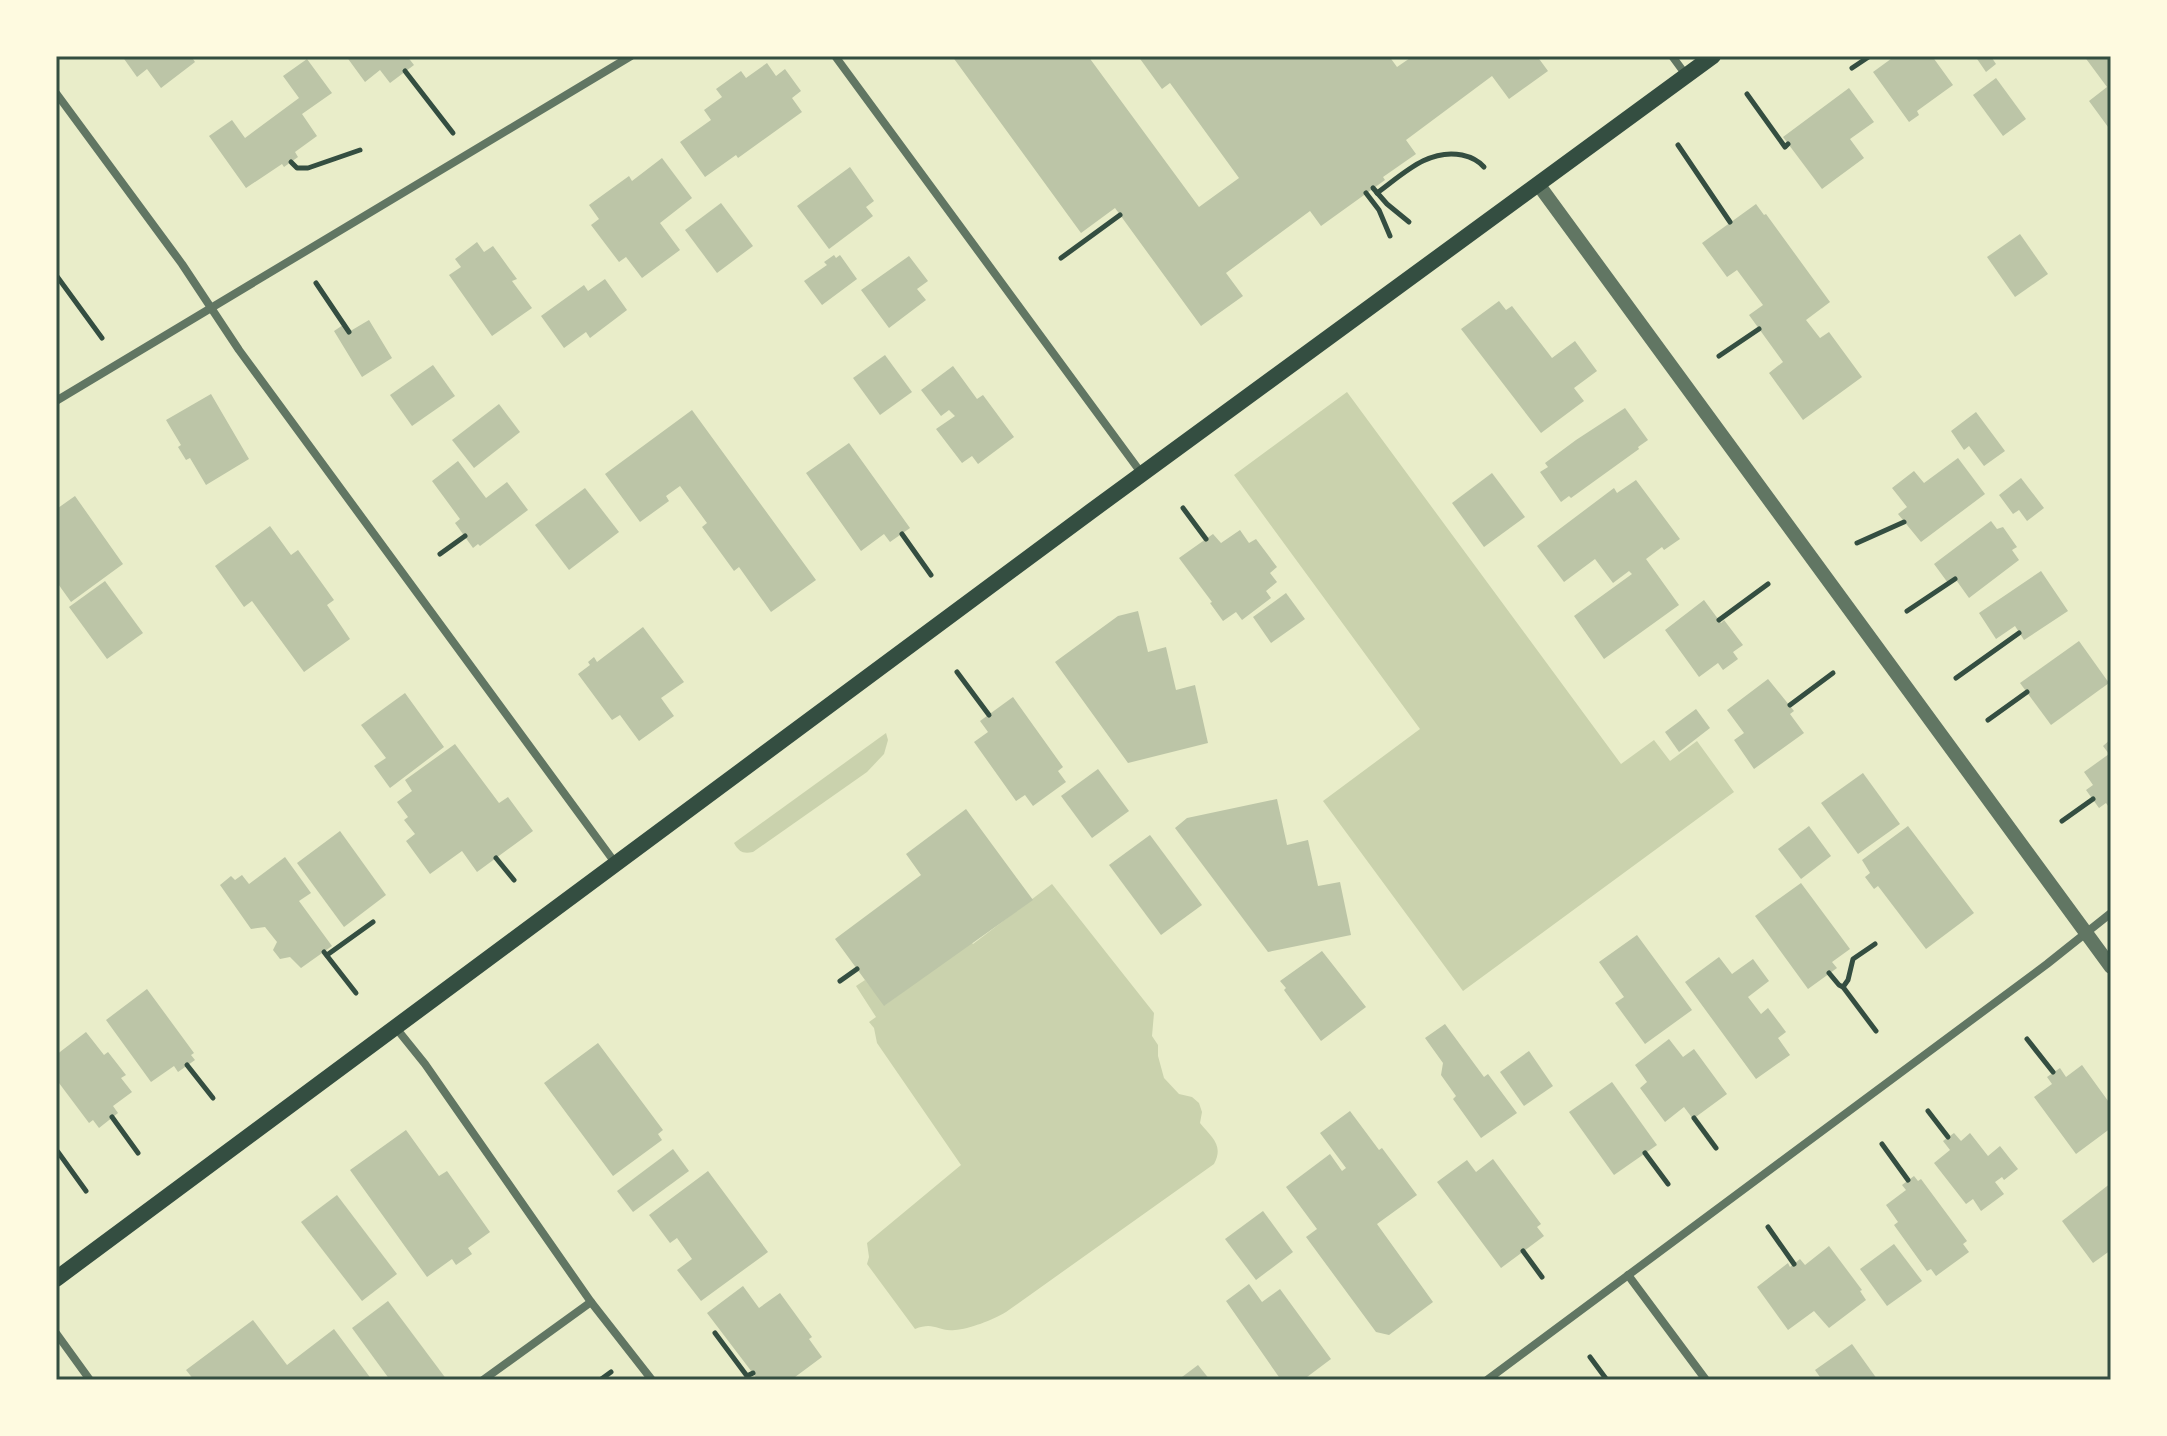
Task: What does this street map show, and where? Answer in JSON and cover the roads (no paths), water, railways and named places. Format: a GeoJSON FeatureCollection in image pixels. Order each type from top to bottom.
{"type":"FeatureCollection","features":[{"type":"Feature","properties":{"kind":"main road"},"geometry":{"type":"LineString","coordinates":[[56,1279],[1713,56]]}},
{"type":"Feature","properties":{"kind":"street"},"geometry":{"type":"LineString","coordinates":[[56,401],[631,56]]}},
{"type":"Feature","properties":{"kind":"street"},"geometry":{"type":"LineString","coordinates":[[835,56],[1143,475]]}},
{"type":"Feature","properties":{"kind":"street"},"geometry":{"type":"LineString","coordinates":[[1672,56],[1687,76]]}},
{"type":"Feature","properties":{"kind":"street"},"geometry":{"type":"LineString","coordinates":[[56,93],[182,264],[239,350],[617,865]]}},
{"type":"Feature","properties":{"kind":"street"},"geometry":{"type":"LineString","coordinates":[[1538,184],[2111,967]]}},
{"type":"Feature","properties":{"kind":"street"},"geometry":{"type":"LineString","coordinates":[[1487,1380],[2111,913]]}},
{"type":"Feature","properties":{"kind":"street"},"geometry":{"type":"LineString","coordinates":[[396,1028],[425,1064],[591,1302],[652,1380]]}},
{"type":"Feature","properties":{"kind":"street"},"geometry":{"type":"LineString","coordinates":[[1628,1275],[1706,1380]]}},
{"type":"Feature","properties":{"kind":"street"},"geometry":{"type":"LineString","coordinates":[[483,1380],[591,1302]]}},
{"type":"Feature","properties":{"kind":"street"},"geometry":{"type":"LineString","coordinates":[[56,1333],[90,1380]]}}]}
